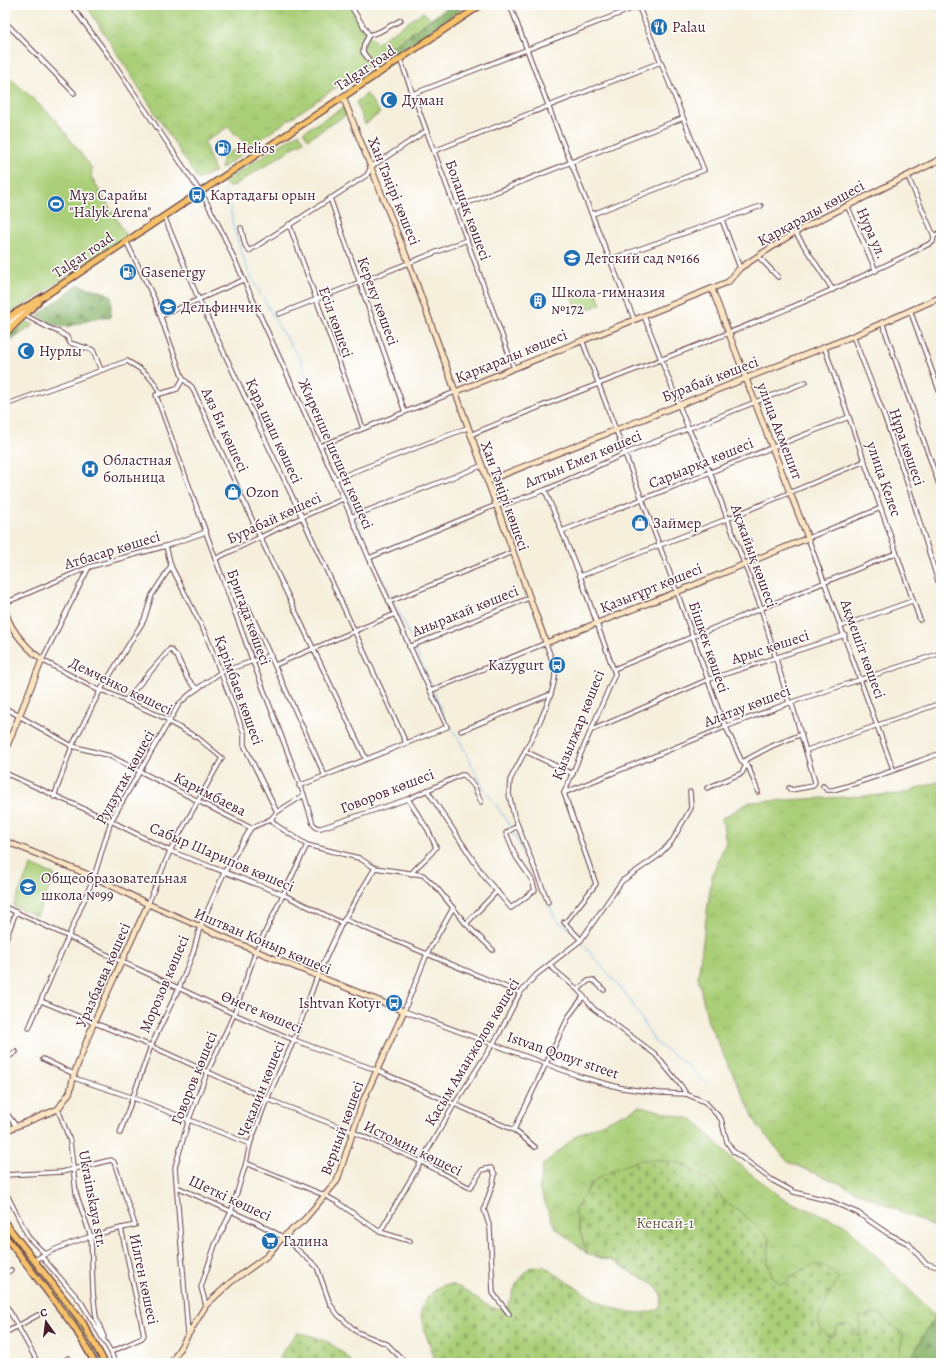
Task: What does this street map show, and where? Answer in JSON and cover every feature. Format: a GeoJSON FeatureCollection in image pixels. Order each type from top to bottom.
{"type":"FeatureCollection","features":[{"type":"Feature","properties":{"kind":"main road","name":"Talgar road"},"geometry":{"type":"LineString","coordinates":[[46,295],[481,5]]}},
{"type":"Feature","properties":{"kind":"main road"},"geometry":{"type":"LineString","coordinates":[[5,334],[46,295]]}},
{"type":"Feature","properties":{"kind":"main road"},"geometry":{"type":"LineString","coordinates":[[5,319],[46,295]]}},
{"type":"Feature","properties":{"kind":"main road"},"geometry":{"type":"LineString","coordinates":[[5,1223],[83,1323],[105,1363]]}},
{"type":"Feature","properties":{"kind":"main road"},"geometry":{"type":"LineString","coordinates":[[5,1236],[62,1310],[95,1363]]}},
{"type":"Feature","properties":{"kind":"street","name":"Жиренше шешен көшесі"},"geometry":{"type":"LineString","coordinates":[[71,5],[111,59],[205,199],[221,230],[335,479],[368,558],[447,727],[406,743]]}},
{"type":"Feature","properties":{"kind":"street"},"geometry":{"type":"LineString","coordinates":[[350,5],[370,35]]}},
{"type":"Feature","properties":{"kind":"street"},"geometry":{"type":"LineString","coordinates":[[510,5],[634,319]]}},
{"type":"Feature","properties":{"kind":"street"},"geometry":{"type":"LineString","coordinates":[[938,5],[941,12]]}},
{"type":"Feature","properties":{"kind":"street"},"geometry":{"type":"LineString","coordinates":[[413,94],[639,6],[704,170],[593,214]]}},
{"type":"Feature","properties":{"kind":"street"},"geometry":{"type":"LineString","coordinates":[[379,73],[363,52],[364,44],[370,35],[379,32],[401,20]]}},
{"type":"Feature","properties":{"kind":"street"},"geometry":{"type":"LineString","coordinates":[[5,22],[74,93]]}},
{"type":"Feature","properties":{"kind":"street","name":"Болашақ көшесі"},"geometry":{"type":"LineString","coordinates":[[400,59],[514,368]]}},
{"type":"Feature","properties":{"kind":"street"},"geometry":{"type":"LineString","coordinates":[[434,151],[661,62]]}},
{"type":"Feature","properties":{"kind":"street","name":"Хан Тәңірі көшесі"},"geometry":{"type":"LineString","coordinates":[[343,97],[409,263],[467,428],[546,643],[555,673],[550,694],[525,751],[510,780],[509,787],[517,826],[548,902]]}},
{"type":"Feature","properties":{"kind":"street"},"geometry":{"type":"LineString","coordinates":[[455,208],[683,118]]}},
{"type":"Feature","properties":{"kind":"street"},"geometry":{"type":"LineString","coordinates":[[241,228],[245,245],[249,251],[367,175],[371,167],[426,131]]}},
{"type":"Feature","properties":{"kind":"street","name":"Қарқаралы көшесі"},"geometry":{"type":"LineString","coordinates":[[320,446],[728,282],[740,268],[795,232],[847,205],[908,177],[941,159]]}},
{"type":"Feature","properties":{"kind":"street"},"geometry":{"type":"LineString","coordinates":[[470,434],[833,290],[876,271],[934,242],[934,236],[908,177]]}},
{"type":"Feature","properties":{"kind":"street","name":"Кереку көшесі"},"geometry":{"type":"LineString","coordinates":[[330,198],[358,282],[406,412]]}},
{"type":"Feature","properties":{"kind":"street","name":"Нура ул."},"geometry":{"type":"LineString","coordinates":[[847,205],[876,271]]}},
{"type":"Feature","properties":{"kind":"street"},"geometry":{"type":"LineString","coordinates":[[611,259],[761,206]]}},
{"type":"Feature","properties":{"kind":"street","name":"Қара шаш көшесі"},"geometry":{"type":"LineString","coordinates":[[164,216],[198,298],[302,517],[406,743]]}},
{"type":"Feature","properties":{"kind":"street"},"geometry":{"type":"LineString","coordinates":[[722,220],[740,268]]}},
{"type":"Feature","properties":{"kind":"street","name":"Есіл көшесі"},"geometry":{"type":"LineString","coordinates":[[289,224],[363,428]]}},
{"type":"Feature","properties":{"kind":"street"},"geometry":{"type":"LineString","coordinates":[[795,232],[833,290]]}},
{"type":"Feature","properties":{"kind":"street"},"geometry":{"type":"LineString","coordinates":[[934,236],[941,232]]}},
{"type":"Feature","properties":{"kind":"street"},"geometry":{"type":"LineString","coordinates":[[279,314],[315,298],[467,240]]}},
{"type":"Feature","properties":{"kind":"street","name":"Аяз Би көшесі"},"geometry":{"type":"LineString","coordinates":[[126,241],[154,298],[183,379],[192,387],[260,537],[366,759]]}},
{"type":"Feature","properties":{"kind":"street"},"geometry":{"type":"LineString","coordinates":[[758,256],[778,277]]}},
{"type":"Feature","properties":{"kind":"street"},"geometry":{"type":"LineString","coordinates":[[161,316],[198,298],[243,280]]}},
{"type":"Feature","properties":{"kind":"street","name":"улица Акмешит"},"geometry":{"type":"LineString","coordinates":[[712,289],[747,378],[772,448],[808,538]]}},
{"type":"Feature","properties":{"kind":"street"},"geometry":{"type":"LineString","coordinates":[[5,326],[46,295]]}},
{"type":"Feature","properties":{"kind":"street","name":"Бурабай көшесі"},"geometry":{"type":"LineString","coordinates":[[487,481],[824,346],[853,336],[910,310],[940,299]]}},
{"type":"Feature","properties":{"kind":"street"},"geometry":{"type":"LineString","coordinates":[[910,310],[941,396]]}},
{"type":"Feature","properties":{"kind":"street"},"geometry":{"type":"LineString","coordinates":[[5,405],[101,370],[93,350],[70,343],[67,337],[61,333],[46,327],[25,315]]}},
{"type":"Feature","properties":{"kind":"street","name":"Ақжайық көшесі"},"geometry":{"type":"LineString","coordinates":[[644,316],[688,428],[710,472],[761,608],[789,703],[792,704],[807,750],[815,779],[814,784],[791,790],[789,788]]}},
{"type":"Feature","properties":{"kind":"street"},"geometry":{"type":"LineString","coordinates":[[882,322],[941,490]]}},
{"type":"Feature","properties":{"kind":"street","name":"Нұра көшесі"},"geometry":{"type":"LineString","coordinates":[[853,336],[884,415],[911,494],[941,591]]}},
{"type":"Feature","properties":{"kind":"street","name":"Бішкек көшесі"},"geometry":{"type":"LineString","coordinates":[[582,340],[600,383],[624,454],[660,544],[707,680],[725,727],[742,762]]}},
{"type":"Feature","properties":{"kind":"street","name":"улица Келеc"},"geometry":{"type":"LineString","coordinates":[[824,346],[850,417],[912,601],[920,620]]}},
{"type":"Feature","properties":{"kind":"street","name":"Бригада көшесі"},"geometry":{"type":"LineString","coordinates":[[101,370],[127,361],[150,376],[156,383],[158,395],[215,559],[299,786],[304,795],[313,824]]}},
{"type":"Feature","properties":{"kind":"street"},"geometry":{"type":"LineString","coordinates":[[158,395],[178,389],[183,379]]}},
{"type":"Feature","properties":{"kind":"street","name":"Алтын Емел көшесі"},"geometry":{"type":"LineString","coordinates":[[368,558],[496,505],[503,505],[545,490],[624,454],[806,382]]}},
{"type":"Feature","properties":{"kind":"street","name":"Сарыарқа көшесі"},"geometry":{"type":"LineString","coordinates":[[562,531],[850,417]]}},
{"type":"Feature","properties":{"kind":"street"},"geometry":{"type":"LineString","coordinates":[[335,479],[467,428]]}},
{"type":"Feature","properties":{"kind":"street"},"geometry":{"type":"LineString","coordinates":[[580,576],[727,519],[865,461]]}},
{"type":"Feature","properties":{"kind":"street"},"geometry":{"type":"LineString","coordinates":[[351,517],[481,466]]}},
{"type":"Feature","properties":{"kind":"street","name":"Қызылжар көшесі"},"geometry":{"type":"LineString","coordinates":[[545,490],[598,622],[615,674],[564,793],[595,881],[595,886],[564,922],[581,940]]}},
{"type":"Feature","properties":{"kind":"street","name":"Бурабай көшесі"},"geometry":{"type":"LineString","coordinates":[[215,559],[343,499]]}},
{"type":"Feature","properties":{"kind":"street","name":"Қазығұрт көшесі"},"geometry":{"type":"LineString","coordinates":[[430,691],[881,508]]}},
{"type":"Feature","properties":{"kind":"street","name":"Атбасар көшесі"},"geometry":{"type":"LineString","coordinates":[[5,603],[89,567],[166,546],[206,532]]}},
{"type":"Feature","properties":{"kind":"street","name":"Ақмешіт көшесі"},"geometry":{"type":"LineString","coordinates":[[808,538],[842,626],[893,769]]}},
{"type":"Feature","properties":{"kind":"street","name":"Қарімбаев көшесі"},"geometry":{"type":"LineString","coordinates":[[166,546],[171,566],[206,636],[221,672],[244,733],[244,745],[277,812]]}},
{"type":"Feature","properties":{"kind":"street"},"geometry":{"type":"LineString","coordinates":[[389,602],[513,552]]}},
{"type":"Feature","properties":{"kind":"street"},"geometry":{"type":"LineString","coordinates":[[614,669],[896,553]]}},
{"type":"Feature","properties":{"kind":"street"},"geometry":{"type":"LineString","coordinates":[[54,797],[72,746],[100,691],[144,620],[152,595],[171,566]]}},
{"type":"Feature","properties":{"kind":"street"},"geometry":{"type":"LineString","coordinates":[[5,751],[42,660],[89,567]]}},
{"type":"Feature","properties":{"kind":"street","name":"Аныракай көшесі"},"geometry":{"type":"LineString","coordinates":[[409,647],[529,598]]}},
{"type":"Feature","properties":{"kind":"street"},"geometry":{"type":"LineString","coordinates":[[842,626],[912,601]]}},
{"type":"Feature","properties":{"kind":"street"},"geometry":{"type":"LineString","coordinates":[[234,612],[248,607],[325,776]]}},
{"type":"Feature","properties":{"kind":"street","name":"Демченко көшесі"},"geometry":{"type":"LineString","coordinates":[[5,609],[12,627],[20,639],[42,660],[100,691],[104,691],[169,720],[171,723],[198,738],[222,758]]}},
{"type":"Feature","properties":{"kind":"street"},"geometry":{"type":"LineString","coordinates":[[275,665],[354,630],[395,614]]}},
{"type":"Feature","properties":{"kind":"street","name":"Арыс көшесі"},"geometry":{"type":"LineString","coordinates":[[592,730],[707,680],[845,635]]}},
{"type":"Feature","properties":{"kind":"street"},"geometry":{"type":"LineString","coordinates":[[125,701],[170,649],[177,656],[187,678],[197,690]]}},
{"type":"Feature","properties":{"kind":"street","name":"Алатау көшесі"},"geometry":{"type":"LineString","coordinates":[[564,793],[725,727],[789,703],[941,653]]}},
{"type":"Feature","properties":{"kind":"street","name":"Рудзутак көшесі"},"geometry":{"type":"LineString","coordinates":[[29,1028],[94,877],[111,821],[138,772],[179,704],[221,672],[271,655]]}},
{"type":"Feature","properties":{"kind":"street"},"geometry":{"type":"LineString","coordinates":[[461,731],[550,694]]}},
{"type":"Feature","properties":{"kind":"street"},"geometry":{"type":"LineString","coordinates":[[807,750],[941,703]]}},
{"type":"Feature","properties":{"kind":"street","name":"Каримбаева"},"geometry":{"type":"LineString","coordinates":[[5,708],[72,746],[110,756],[138,772],[198,800],[251,828],[271,819]]}},
{"type":"Feature","properties":{"kind":"street"},"geometry":{"type":"LineString","coordinates":[[742,762],[772,746],[802,734]]}},
{"type":"Feature","properties":{"kind":"street"},"geometry":{"type":"LineString","coordinates":[[299,786],[406,743]]}},
{"type":"Feature","properties":{"kind":"street"},"geometry":{"type":"LineString","coordinates":[[525,751],[573,774]]}},
{"type":"Feature","properties":{"kind":"street"},"geometry":{"type":"LineString","coordinates":[[822,786],[827,790],[833,790],[873,779],[893,769],[941,753]]}},
{"type":"Feature","properties":{"kind":"street","name":"Уразбаева көшесі"},"geometry":{"type":"LineString","coordinates":[[5,1131],[30,1122],[58,1109],[70,1092],[74,1076],[94,1022],[123,962],[170,851],[222,758]]}},
{"type":"Feature","properties":{"kind":"street"},"geometry":{"type":"LineString","coordinates":[[742,762],[749,768],[758,792]]}},
{"type":"Feature","properties":{"kind":"street"},"geometry":{"type":"LineString","coordinates":[[707,788],[742,773],[746,764]]}},
{"type":"Feature","properties":{"kind":"street","name":"Сабыр Шарипов көшесі"},"geometry":{"type":"LineString","coordinates":[[5,773],[54,797],[111,821],[170,851],[282,894],[342,923]]}},
{"type":"Feature","properties":{"kind":"street","name":"Говоров көшесі"},"geometry":{"type":"LineString","coordinates":[[313,824],[317,828],[321,828],[408,799],[458,776],[464,775],[474,786],[480,802]]}},
{"type":"Feature","properties":{"kind":"street"},"geometry":{"type":"LineString","coordinates":[[427,790],[483,874],[511,908],[534,893],[535,890],[532,880],[512,848],[506,833],[517,826]]}},
{"type":"Feature","properties":{"kind":"street","name":"Қасым Аманжолов көшесі"},"geometry":{"type":"LineString","coordinates":[[380,1232],[420,1161],[493,1044],[520,993],[536,975],[581,940],[622,881],[658,856],[672,841],[691,808],[690,792]]}},
{"type":"Feature","properties":{"kind":"street"},"geometry":{"type":"LineString","coordinates":[[304,795],[277,812],[271,819],[307,846],[359,858],[375,868],[424,875],[466,924],[493,950]]}},
{"type":"Feature","properties":{"kind":"street"},"geometry":{"type":"LineString","coordinates":[[408,799],[428,830],[436,847],[434,851],[417,865],[411,874]]}},
{"type":"Feature","properties":{"kind":"street","name":"Морозов көшесі"},"geometry":{"type":"LineString","coordinates":[[120,1133],[131,1097],[151,1046],[179,988],[193,953],[200,927],[224,873],[251,828]]}},
{"type":"Feature","properties":{"kind":"street","name":"Иштван Коныр көшесі"},"geometry":{"type":"LineString","coordinates":[[5,841],[94,877],[148,904],[317,977],[404,1011]]}},
{"type":"Feature","properties":{"kind":"street","name":"Говоров көшесі"},"geometry":{"type":"LineString","coordinates":[[188,1335],[178,1187],[175,1177],[176,1167],[189,1119],[207,1073],[234,1014],[256,951],[282,894],[307,846]]}},
{"type":"Feature","properties":{"kind":"street","name":"Чекалин көшесі"},"geometry":{"type":"LineString","coordinates":[[206,1305],[201,1287],[215,1246],[231,1212],[246,1163],[250,1144],[267,1099],[294,1040],[317,977],[342,923],[346,920],[375,868]]}},
{"type":"Feature","properties":{"kind":"street"},"geometry":{"type":"LineString","coordinates":[[466,924],[497,891]]}},
{"type":"Feature","properties":{"kind":"street","name":"Өнеге көшесі"},"geometry":{"type":"LineString","coordinates":[[5,907],[234,1014],[294,1040],[376,1070],[514,1130],[535,1147]]}},
{"type":"Feature","properties":{"kind":"street"},"geometry":{"type":"LineString","coordinates":[[404,1011],[427,954],[453,908]]}},
{"type":"Feature","properties":{"kind":"street"},"geometry":{"type":"LineString","coordinates":[[5,941],[16,912]]}},
{"type":"Feature","properties":{"kind":"street"},"geometry":{"type":"LineString","coordinates":[[346,920],[520,993]]}},
{"type":"Feature","properties":{"kind":"street"},"geometry":{"type":"LineString","coordinates":[[549,965],[578,990],[583,998],[594,1009],[654,1054],[682,1087],[686,1094]]}},
{"type":"Feature","properties":{"kind":"street"},"geometry":{"type":"LineString","coordinates":[[578,990],[588,981],[593,980],[604,990]]}},
{"type":"Feature","properties":{"kind":"street"},"geometry":{"type":"LineString","coordinates":[[514,1130],[569,1016],[583,998]]}},
{"type":"Feature","properties":{"kind":"street","name":"Истомин көшесі"},"geometry":{"type":"LineString","coordinates":[[41,1001],[151,1046],[207,1073],[267,1099],[353,1132],[420,1161],[470,1188],[482,1170],[491,1168],[495,1174],[484,1210],[490,1228],[493,1293],[508,1314]]}},
{"type":"Feature","properties":{"kind":"street","name":"Istvan Qonyr street"},"geometry":{"type":"LineString","coordinates":[[404,1011],[546,1064],[622,1088],[660,1094],[686,1094],[705,1102],[721,1119],[727,1142],[733,1150],[772,1180],[794,1192],[830,1200],[858,1213],[887,1233],[909,1244],[925,1263],[941,1268]]}},
{"type":"Feature","properties":{"kind":"street","name":"Верный көшесі"},"geometry":{"type":"LineString","coordinates":[[171,1363],[206,1305],[231,1282],[267,1256],[283,1238],[304,1220],[324,1195],[332,1189],[337,1181],[363,1101],[404,1011]]}},
{"type":"Feature","properties":{"kind":"street"},"geometry":{"type":"LineString","coordinates":[[5,1059],[16,1052]]}},
{"type":"Feature","properties":{"kind":"street"},"geometry":{"type":"LineString","coordinates":[[43,1059],[74,1076],[189,1119],[250,1144]]}},
{"type":"Feature","properties":{"kind":"street","name":"Ukrainskaya str."},"geometry":{"type":"LineString","coordinates":[[58,1109],[70,1141],[72,1170],[76,1193],[91,1237],[93,1292],[96,1317],[115,1363]]}},
{"type":"Feature","properties":{"kind":"street"},"geometry":{"type":"LineString","coordinates":[[5,1111],[16,1126]]}},
{"type":"Feature","properties":{"kind":"street","name":"Иілген көшесі"},"geometry":{"type":"LineString","coordinates":[[72,1170],[111,1160],[114,1162],[135,1225],[121,1228],[144,1335],[142,1338],[111,1352]]}},
{"type":"Feature","properties":{"kind":"street"},"geometry":{"type":"LineString","coordinates":[[246,1163],[324,1195],[337,1202],[380,1232],[410,1241]]}},
{"type":"Feature","properties":{"kind":"street"},"geometry":{"type":"LineString","coordinates":[[5,1175],[62,1172],[72,1170]]}},
{"type":"Feature","properties":{"kind":"street","name":"Шеткі көшесі"},"geometry":{"type":"LineString","coordinates":[[178,1187],[283,1238],[317,1267],[330,1304],[338,1316],[357,1332],[387,1344],[404,1361]]}},
{"type":"Feature","properties":{"kind":"street"},"geometry":{"type":"LineString","coordinates":[[5,1191],[29,1238],[45,1254]]}},
{"type":"Feature","properties":{"kind":"street"},"geometry":{"type":"LineString","coordinates":[[35,1260],[45,1254],[121,1228]]}},
{"type":"Feature","properties":{"kind":"street"},"geometry":{"type":"LineString","coordinates":[[41,1256],[81,1302],[111,1352]]}},
{"type":"Feature","properties":{"kind":"street"},"geometry":{"type":"LineString","coordinates":[[5,1274],[11,1270]]}},
{"type":"Feature","properties":{"kind":"street"},"geometry":{"type":"LineString","coordinates":[[5,1303],[38,1363]]}},
{"type":"Feature","properties":{"kind":"street"},"geometry":{"type":"LineString","coordinates":[[5,1332],[38,1315]]}},
{"type":"Feature","properties":{"kind":"street"},"geometry":{"type":"LineString","coordinates":[[60,1363],[68,1358]]}},
{"type":"Feature","properties":{"kind":"green space"},"geometry":{"type":"Polygon","coordinates":[[[86,5],[350,5],[369,35],[377,43],[423,12],[431,19],[384,52],[385,54],[249,147],[228,127],[204,142],[215,171],[198,180],[86,5]]]}},
{"type":"Feature","properties":{"kind":"green space"},"geometry":{"type":"Polygon","coordinates":[[[451,5],[468,5],[388,59],[385,52],[451,5]]]}},
{"type":"Feature","properties":{"kind":"green space","name":"Мұз Сарайы \"Halyk Arena\""},"geometry":{"type":"Polygon","coordinates":[[[5,73],[56,120],[92,169],[91,177],[127,236],[28,303],[5,316],[5,73]]]}},
{"type":"Feature","properties":{"kind":"green space"},"geometry":{"type":"Polygon","coordinates":[[[367,94],[380,113],[365,124],[356,102],[367,94]]]}},
{"type":"Feature","properties":{"kind":"green space"},"geometry":{"type":"Polygon","coordinates":[[[344,107],[346,115],[308,139],[303,132],[344,107]]]}},
{"type":"Feature","properties":{"kind":"green space"},"geometry":{"type":"Polygon","coordinates":[[[299,133],[304,141],[230,188],[223,182],[299,133]]]}},
{"type":"Feature","properties":{"kind":"green space"},"geometry":{"type":"Polygon","coordinates":[[[233,150],[244,153],[221,169],[222,157],[233,150]]]}},
{"type":"Feature","properties":{"kind":"green space"},"geometry":{"type":"Polygon","coordinates":[[[78,285],[107,293],[112,297],[110,318],[99,318],[73,325],[57,326],[38,315],[78,285]]]}},
{"type":"Feature","properties":{"kind":"green space"},"geometry":{"type":"Polygon","coordinates":[[[595,288],[601,304],[578,313],[572,296],[595,288]]]}},
{"type":"Feature","properties":{"kind":"green space"},"geometry":{"type":"Polygon","coordinates":[[[27,321],[34,325],[20,334],[17,329],[27,321]]]}},
{"type":"Feature","properties":{"kind":"green space"},"geometry":{"type":"Polygon","coordinates":[[[17,329],[20,334],[5,346],[5,339],[17,329]]]}},
{"type":"Feature","properties":{"kind":"green space"},"geometry":{"type":"Polygon","coordinates":[[[941,781],[941,1230],[834,1181],[788,1162],[758,1126],[708,1022],[698,977],[712,875],[726,842],[722,818],[750,802],[900,794],[941,781]]]}},
{"type":"Feature","properties":{"kind":"green space"},"geometry":{"type":"Polygon","coordinates":[[[31,865],[55,875],[37,916],[13,906],[31,865]]]}},
{"type":"Feature","properties":{"kind":"green space"},"geometry":{"type":"Polygon","coordinates":[[[641,1106],[694,1120],[731,1158],[783,1199],[846,1225],[935,1316],[908,1363],[894,1363],[899,1355],[860,1337],[827,1336],[817,1322],[829,1294],[839,1278],[792,1275],[782,1285],[772,1277],[768,1263],[769,1238],[736,1208],[724,1201],[709,1181],[591,1183],[574,1212],[587,1254],[554,1226],[539,1188],[543,1165],[577,1135],[641,1106]]]}},
{"type":"Feature","properties":{"kind":"green space","name":"Кенсай-1"},"geometry":{"type":"Polygon","coordinates":[[[639,1160],[660,1160],[684,1164],[709,1181],[724,1201],[736,1208],[769,1238],[768,1263],[772,1276],[782,1285],[795,1274],[812,1266],[824,1266],[830,1270],[839,1278],[829,1294],[817,1322],[827,1336],[832,1337],[837,1326],[849,1324],[860,1337],[860,1317],[878,1313],[903,1334],[899,1355],[894,1363],[436,1363],[421,1313],[422,1307],[427,1298],[441,1286],[448,1284],[463,1289],[491,1307],[506,1308],[517,1283],[529,1268],[543,1266],[584,1293],[614,1308],[630,1312],[645,1312],[660,1308],[662,1294],[650,1281],[637,1276],[616,1262],[587,1254],[574,1212],[587,1190],[600,1177],[639,1160]]]}},
{"type":"Feature","properties":{"kind":"green space"},"geometry":{"type":"Polygon","coordinates":[[[5,1228],[44,1276],[81,1327],[100,1363],[98,1363],[90,1346],[68,1312],[5,1232],[5,1228]]]}},
{"type":"Feature","properties":{"kind":"green space"},"geometry":{"type":"Polygon","coordinates":[[[941,1313],[941,1363],[908,1363],[935,1316],[941,1313]]]}},
{"type":"Feature","properties":{"kind":"green space"},"geometry":{"type":"Polygon","coordinates":[[[297,1333],[328,1342],[353,1363],[278,1363],[283,1351],[297,1333]]]}},
{"type":"Feature","properties":{"kind":"waterway"},"geometry":{"type":"LineString","coordinates":[[224,190],[228,197],[234,230],[248,271],[279,327],[301,360],[313,396],[313,411],[325,440]]}},
{"type":"Feature","properties":{"kind":"waterway"},"geometry":{"type":"LineString","coordinates":[[328,446],[340,474]]}},
{"type":"Feature","properties":{"kind":"waterway"},"geometry":{"type":"LineString","coordinates":[[342,480],[354,512]]}},
{"type":"Feature","properties":{"kind":"waterway"},"geometry":{"type":"LineString","coordinates":[[356,519],[372,553]]}},
{"type":"Feature","properties":{"kind":"waterway"},"geometry":{"type":"LineString","coordinates":[[374,559],[392,597]]}},
{"type":"Feature","properties":{"kind":"waterway"},"geometry":{"type":"LineString","coordinates":[[395,603],[413,642]]}},
{"type":"Feature","properties":{"kind":"waterway"},"geometry":{"type":"LineString","coordinates":[[415,648],[432,688]]}},
{"type":"Feature","properties":{"kind":"waterway"},"geometry":{"type":"LineString","coordinates":[[434,691],[444,717],[460,741],[482,785],[508,822],[542,892]]}},
{"type":"Feature","properties":{"kind":"waterway"},"geometry":{"type":"LineString","coordinates":[[548,903],[556,920],[568,928]]}},
{"type":"Feature","properties":{"kind":"waterway"},"geometry":{"type":"LineString","coordinates":[[581,942],[629,998],[655,1042],[686,1064],[707,1084]]}},
{"type":"Feature","properties":{"kind":"place","name":"Palau"},"geometry":{"type":"Point","coordinates":[659,27]}},
{"type":"Feature","properties":{"kind":"place","name":"Думан"},"geometry":{"type":"Point","coordinates":[389,100]}},
{"type":"Feature","properties":{"kind":"place","name":"Helios"},"geometry":{"type":"Point","coordinates":[223,148]}},
{"type":"Feature","properties":{"kind":"place","name":"Картадағы орын"},"geometry":{"type":"Point","coordinates":[197,195]}},
{"type":"Feature","properties":{"kind":"place","name":"Мұз Сарайы \"Halyk Arena\""},"geometry":{"type":"Point","coordinates":[56,204]}},
{"type":"Feature","properties":{"kind":"place","name":"Детский сад №166"},"geometry":{"type":"Point","coordinates":[572,258]}},
{"type":"Feature","properties":{"kind":"place","name":"Gasenergy"},"geometry":{"type":"Point","coordinates":[128,272]}},
{"type":"Feature","properties":{"kind":"place","name":"Школа-гимназия №172"},"geometry":{"type":"Point","coordinates":[538,301]}},
{"type":"Feature","properties":{"kind":"place","name":"Дельфинчик"},"geometry":{"type":"Point","coordinates":[168,307]}},
{"type":"Feature","properties":{"kind":"place","name":"Нурлы"},"geometry":{"type":"Point","coordinates":[26,351]}},
{"type":"Feature","properties":{"kind":"place","name":"Областная больница"},"geometry":{"type":"Point","coordinates":[90,469]}},
{"type":"Feature","properties":{"kind":"place","name":"Ozon"},"geometry":{"type":"Point","coordinates":[233,492]}},
{"type":"Feature","properties":{"kind":"place","name":"Займер"},"geometry":{"type":"Point","coordinates":[640,523]}},
{"type":"Feature","properties":{"kind":"place","name":"Kazygurt"},"geometry":{"type":"Point","coordinates":[557,665]}},
{"type":"Feature","properties":{"kind":"place","name":"Общеобразовательная школа №99"},"geometry":{"type":"Point","coordinates":[28,887]}},
{"type":"Feature","properties":{"kind":"place","name":"Ishtvan Kotyr"},"geometry":{"type":"Point","coordinates":[394,1003]}},
{"type":"Feature","properties":{"kind":"place","name":"Галина"},"geometry":{"type":"Point","coordinates":[270,1241]}}]}
